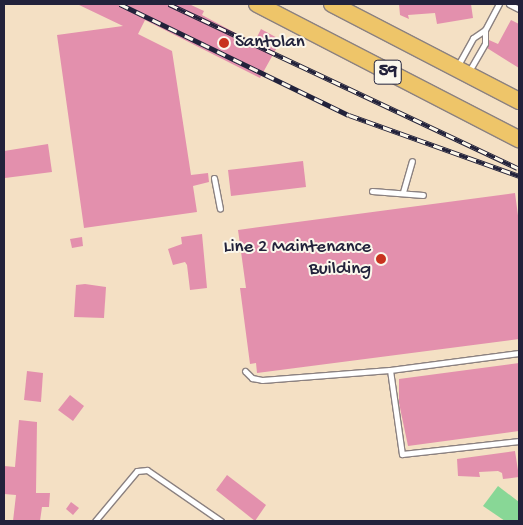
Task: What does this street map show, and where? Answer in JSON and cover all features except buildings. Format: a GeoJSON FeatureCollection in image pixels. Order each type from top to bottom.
{"type":"FeatureCollection","features":[{"type":"Feature","properties":{"kind":"main road","name":"59"},"geometry":{"type":"LineString","coordinates":[[257,4],[519,139]]}},
{"type":"Feature","properties":{"kind":"main road","name":"59"},"geometry":{"type":"LineString","coordinates":[[332,4],[519,101]]}},
{"type":"Feature","properties":{"kind":"lane"},"geometry":{"type":"LineString","coordinates":[[462,71],[473,38],[485,30],[499,4]]}},
{"type":"Feature","properties":{"kind":"lane"},"geometry":{"type":"LineString","coordinates":[[509,4],[519,9]]}},
{"type":"Feature","properties":{"kind":"lane"},"geometry":{"type":"LineString","coordinates":[[462,71],[486,42],[485,30]]}},
{"type":"Feature","properties":{"kind":"lane"},"geometry":{"type":"LineString","coordinates":[[403,192],[412,161]]}},
{"type":"Feature","properties":{"kind":"lane"},"geometry":{"type":"LineString","coordinates":[[214,178],[220,208]]}},
{"type":"Feature","properties":{"kind":"lane"},"geometry":{"type":"LineString","coordinates":[[372,191],[423,195]]}},
{"type":"Feature","properties":{"kind":"lane"},"geometry":{"type":"LineString","coordinates":[[245,371],[262,380],[390,370],[519,353]]}},
{"type":"Feature","properties":{"kind":"lane"},"geometry":{"type":"LineString","coordinates":[[390,370],[402,454],[519,441]]}},
{"type":"Feature","properties":{"kind":"lane"},"geometry":{"type":"LineString","coordinates":[[95,521],[137,471],[147,470],[222,521]]}},
{"type":"Feature","properties":{"kind":"green space"},"geometry":{"type":"Polygon","coordinates":[[[498,486],[519,502],[519,521],[505,521],[483,506],[498,486]]]}},
{"type":"Feature","properties":{"kind":"railway"},"geometry":{"type":"LineString","coordinates":[[120,4],[349,115],[519,176]]}},
{"type":"Feature","properties":{"kind":"railway"},"geometry":{"type":"LineString","coordinates":[[169,4],[517,168]]}},
{"type":"Feature","properties":{"kind":"place","name":"Santolan"},"geometry":{"type":"Point","coordinates":[224,43]}},
{"type":"Feature","properties":{"kind":"place","name":"Line 2 Maintenance Building"},"geometry":{"type":"Point","coordinates":[381,259]}}]}
